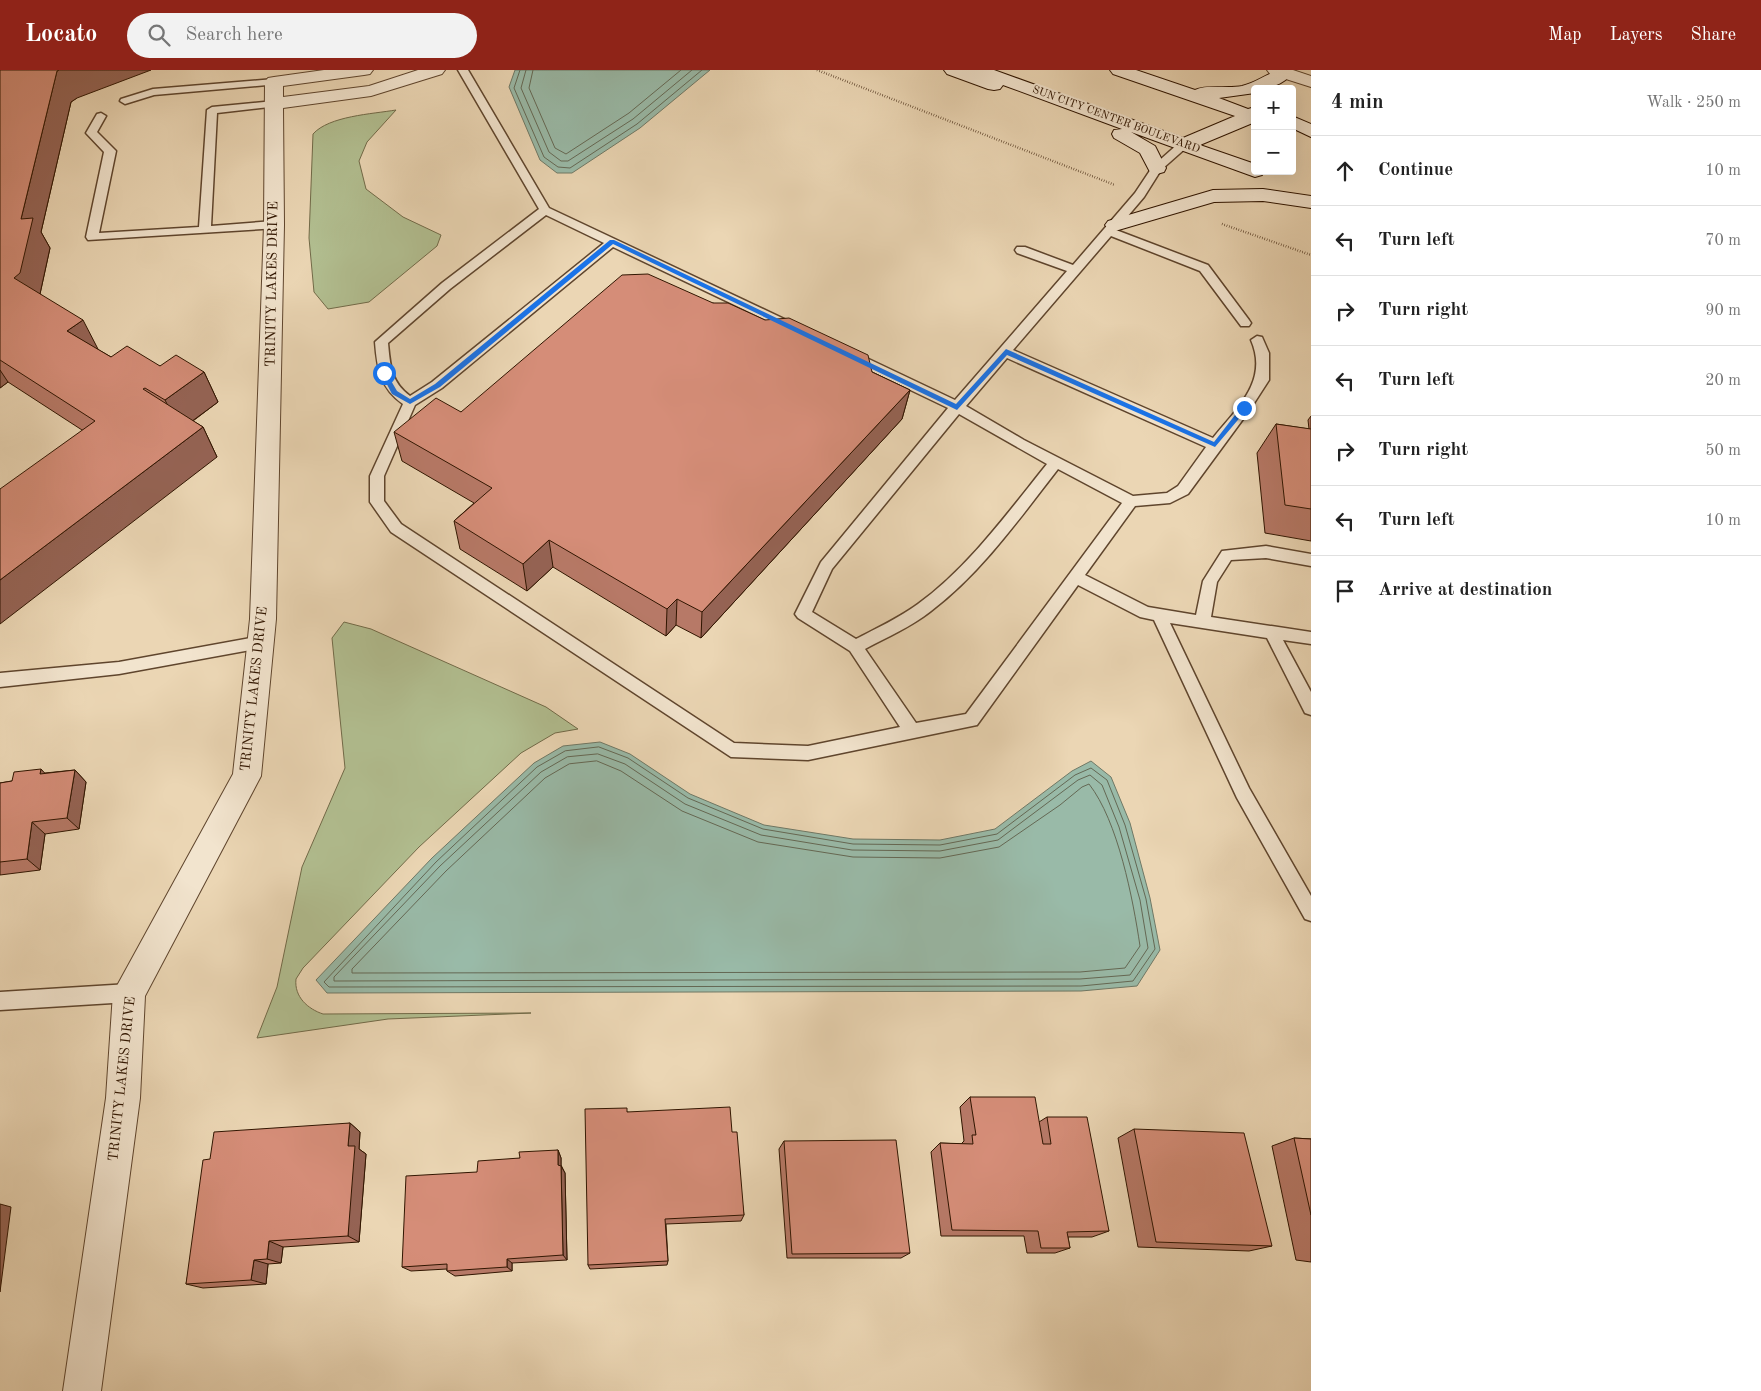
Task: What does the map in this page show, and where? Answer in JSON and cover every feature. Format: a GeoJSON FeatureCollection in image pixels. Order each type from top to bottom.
{"type":"FeatureCollection","features":[{"type":"Feature","properties":{"kind":"street"},"geometry":{"type":"LineString","coordinates":[[274,93],[364,70]]}},
{"type":"Feature","properties":{"kind":"street"},"geometry":{"type":"LineString","coordinates":[[274,93],[370,91],[436,70]]}},
{"type":"Feature","properties":{"kind":"street"},"geometry":{"type":"LineString","coordinates":[[953,70],[1118,132],[1138,142],[1148,150],[1157,168]]}},
{"type":"Feature","properties":{"kind":"street","name":"SUN CITY CENTER BOULEVARD"},"geometry":{"type":"LineString","coordinates":[[978,70],[1251,170]]}},
{"type":"Feature","properties":{"kind":"street"},"geometry":{"type":"LineString","coordinates":[[1119,70],[1251,114]]}},
{"type":"Feature","properties":{"kind":"street"},"geometry":{"type":"LineString","coordinates":[[1185,93],[1223,94],[1242,92],[1262,86],[1280,75],[1311,82]]}},
{"type":"Feature","properties":{"kind":"street","name":"TRINITY LAKES DRIVE"},"geometry":{"type":"LineString","coordinates":[[82,1391],[123,1098],[129,993],[247,776],[261,642],[274,225],[274,93]]}},
{"type":"Feature","properties":{"kind":"street"},"geometry":{"type":"LineString","coordinates":[[1183,145],[1251,116]]}},
{"type":"Feature","properties":{"kind":"street"},"geometry":{"type":"LineString","coordinates":[[1296,123],[1311,132]]}},
{"type":"Feature","properties":{"kind":"street"},"geometry":{"type":"LineString","coordinates":[[1296,131],[1311,137]]}},
{"type":"Feature","properties":{"kind":"street","name":"SUN CITY CENTER BOULEVARD"},"geometry":{"type":"LineString","coordinates":[[1266,175],[1311,192]]}},
{"type":"Feature","properties":{"kind":"street"},"geometry":{"type":"LineString","coordinates":[[1112,228],[1173,207],[1214,196],[1263,195],[1311,202]]}},
{"type":"Feature","properties":{"kind":"lane"},"geometry":{"type":"LineString","coordinates":[[463,70],[545,210],[806,334]]}},
{"type":"Feature","properties":{"kind":"lane"},"geometry":{"type":"LineString","coordinates":[[125,101],[153,92],[274,93]]}},
{"type":"Feature","properties":{"kind":"lane"},"geometry":{"type":"LineString","coordinates":[[205,230],[212,110],[274,93]]}},
{"type":"Feature","properties":{"kind":"lane"},"geometry":{"type":"LineString","coordinates":[[101,116],[91,133],[110,151],[92,237],[274,225]]}},
{"type":"Feature","properties":{"kind":"lane"},"geometry":{"type":"LineString","coordinates":[[912,731],[855,647],[803,614],[826,566],[957,408],[1140,195],[1157,168],[1183,145]]}},
{"type":"Feature","properties":{"kind":"lane"},"geometry":{"type":"LineString","coordinates":[[410,402],[395,392],[384,373],[381,342],[446,286],[545,210]]}},
{"type":"Feature","properties":{"kind":"lane"},"geometry":{"type":"LineString","coordinates":[[1112,228],[1204,268],[1245,323]]}},
{"type":"Feature","properties":{"kind":"lane"},"geometry":{"type":"LineString","coordinates":[[612,242],[437,386],[410,402],[377,476],[377,502],[396,528],[731,750],[808,753],[970,720],[1131,501]]}},
{"type":"Feature","properties":{"kind":"lane"},"geometry":{"type":"LineString","coordinates":[[1021,250],[1075,270]]}},
{"type":"Feature","properties":{"kind":"lane"},"geometry":{"type":"LineString","coordinates":[[837,350],[957,408],[1019,444],[1131,501],[1170,498],[1183,490],[1244,408],[1262,380],[1262,352],[1258,340]]}},
{"type":"Feature","properties":{"kind":"lane"},"geometry":{"type":"LineString","coordinates":[[1006,352],[1215,445]]}},
{"type":"Feature","properties":{"kind":"lane"},"geometry":{"type":"LineString","coordinates":[[855,647],[900,623],[933,601],[995,539],[1056,462]]}},
{"type":"Feature","properties":{"kind":"lane"},"geometry":{"type":"LineString","coordinates":[[1202,622],[1210,581],[1227,556],[1266,552],[1311,560]]}},
{"type":"Feature","properties":{"kind":"lane"},"geometry":{"type":"LineString","coordinates":[[1075,577],[1145,613],[1311,638]]}},
{"type":"Feature","properties":{"kind":"lane"},"geometry":{"type":"LineString","coordinates":[[1159,615],[1243,793],[1311,913]]}},
{"type":"Feature","properties":{"kind":"lane"},"geometry":{"type":"LineString","coordinates":[[1272,633],[1311,708]]}},
{"type":"Feature","properties":{"kind":"lane"},"geometry":{"type":"LineString","coordinates":[[0,680],[119,668],[261,642]]}},
{"type":"Feature","properties":{"kind":"lane"},"geometry":{"type":"LineString","coordinates":[[0,1002],[129,993]]}},
{"type":"Feature","properties":{"kind":"path"},"geometry":{"type":"LineString","coordinates":[[818,70],[1140,195]]}},
{"type":"Feature","properties":{"kind":"path"},"geometry":{"type":"LineString","coordinates":[[1173,207],[1311,255]]}},
{"type":"Feature","properties":{"kind":"shaded area"},"geometry":{"type":"Polygon","coordinates":[[[396,110],[367,142],[359,161],[366,189],[403,217],[441,235],[437,246],[369,302],[328,309],[314,292],[309,238],[313,134],[329,123],[396,110]]]}},
{"type":"Feature","properties":{"kind":"shaded area"},"geometry":{"type":"Polygon","coordinates":[[[344,622],[371,629],[546,707],[578,729],[555,733],[521,753],[419,847],[303,968],[296,979],[297,991],[307,1005],[323,1014],[531,1013],[388,1019],[257,1038],[277,987],[302,867],[345,768],[332,638],[344,622]]]}},
{"type":"Feature","properties":{"kind":"water"},"geometry":{"type":"Polygon","coordinates":[[[515,70],[710,70],[640,128],[572,173],[557,173],[540,160],[509,87],[515,70]]]}},
{"type":"Feature","properties":{"kind":"water"},"geometry":{"type":"Polygon","coordinates":[[[600,742],[630,754],[690,794],[764,825],[853,839],[940,840],[995,829],[1072,771],[1091,761],[1111,777],[1130,823],[1150,898],[1160,950],[1137,986],[1081,991],[327,993],[316,980],[432,858],[534,763],[563,746],[600,742]]]}},
{"type":"Feature","properties":{"kind":"building"},"geometry":{"type":"Polygon","coordinates":[[[0,70],[59,70],[57,71],[21,219],[33,218],[20,273],[14,278],[83,320],[67,331],[111,357],[127,346],[160,366],[176,355],[204,372],[165,400],[145,388],[143,389],[203,427],[0,580],[0,489],[95,421],[0,360],[0,70]]]}},
{"type":"Feature","properties":{"kind":"building"},"geometry":{"type":"Polygon","coordinates":[[[648,274],[713,303],[728,303],[765,320],[789,318],[868,355],[872,372],[910,390],[702,612],[677,599],[667,609],[549,540],[523,564],[454,521],[492,488],[394,432],[436,398],[461,412],[622,275],[648,274]]]}},
{"type":"Feature","properties":{"kind":"building"},"geometry":{"type":"Polygon","coordinates":[[[1276,424],[1311,429],[1311,509],[1285,505],[1276,424]]]}},
{"type":"Feature","properties":{"kind":"building"},"geometry":{"type":"Polygon","coordinates":[[[41,769],[40,774],[75,770],[67,818],[32,822],[27,859],[0,862],[0,783],[12,781],[14,772],[41,769]]]}},
{"type":"Feature","properties":{"kind":"building"},"geometry":{"type":"Polygon","coordinates":[[[970,1097],[1035,1097],[1043,1144],[1051,1144],[1047,1117],[1087,1117],[1109,1231],[1067,1232],[1070,1248],[1041,1248],[1038,1231],[952,1230],[940,1143],[973,1144],[972,1135],[976,1135],[970,1097]]]}},
{"type":"Feature","properties":{"kind":"building"},"geometry":{"type":"Polygon","coordinates":[[[730,1107],[732,1132],[737,1132],[744,1215],[665,1219],[668,1261],[588,1265],[585,1109],[627,1108],[627,1112],[730,1107]]]}},
{"type":"Feature","properties":{"kind":"building"},"geometry":{"type":"Polygon","coordinates":[[[350,1123],[348,1146],[355,1146],[348,1236],[269,1241],[267,1259],[254,1260],[251,1280],[186,1284],[203,1160],[210,1159],[214,1132],[350,1123]]]}},
{"type":"Feature","properties":{"kind":"building"},"geometry":{"type":"Polygon","coordinates":[[[1134,1129],[1244,1133],[1272,1246],[1156,1242],[1134,1129]]]}},
{"type":"Feature","properties":{"kind":"building"},"geometry":{"type":"Polygon","coordinates":[[[1294,1138],[1311,1139],[1311,1215],[1294,1138]]]}},
{"type":"Feature","properties":{"kind":"building"},"geometry":{"type":"Polygon","coordinates":[[[896,1140],[910,1253],[792,1254],[784,1141],[896,1140]]]}},
{"type":"Feature","properties":{"kind":"building"},"geometry":{"type":"Polygon","coordinates":[[[558,1150],[558,1165],[561,1166],[563,1255],[507,1259],[507,1267],[447,1271],[447,1264],[402,1267],[406,1176],[477,1172],[478,1161],[520,1158],[519,1152],[558,1150]]]}},
{"type":"Feature","properties":{"kind":"route"},"geometry":{"type":"LineString","coordinates":[[384,373],[395,392],[410,402],[437,386],[612,242],[957,408],[1006,352],[1215,445],[1244,408]]}}]}
